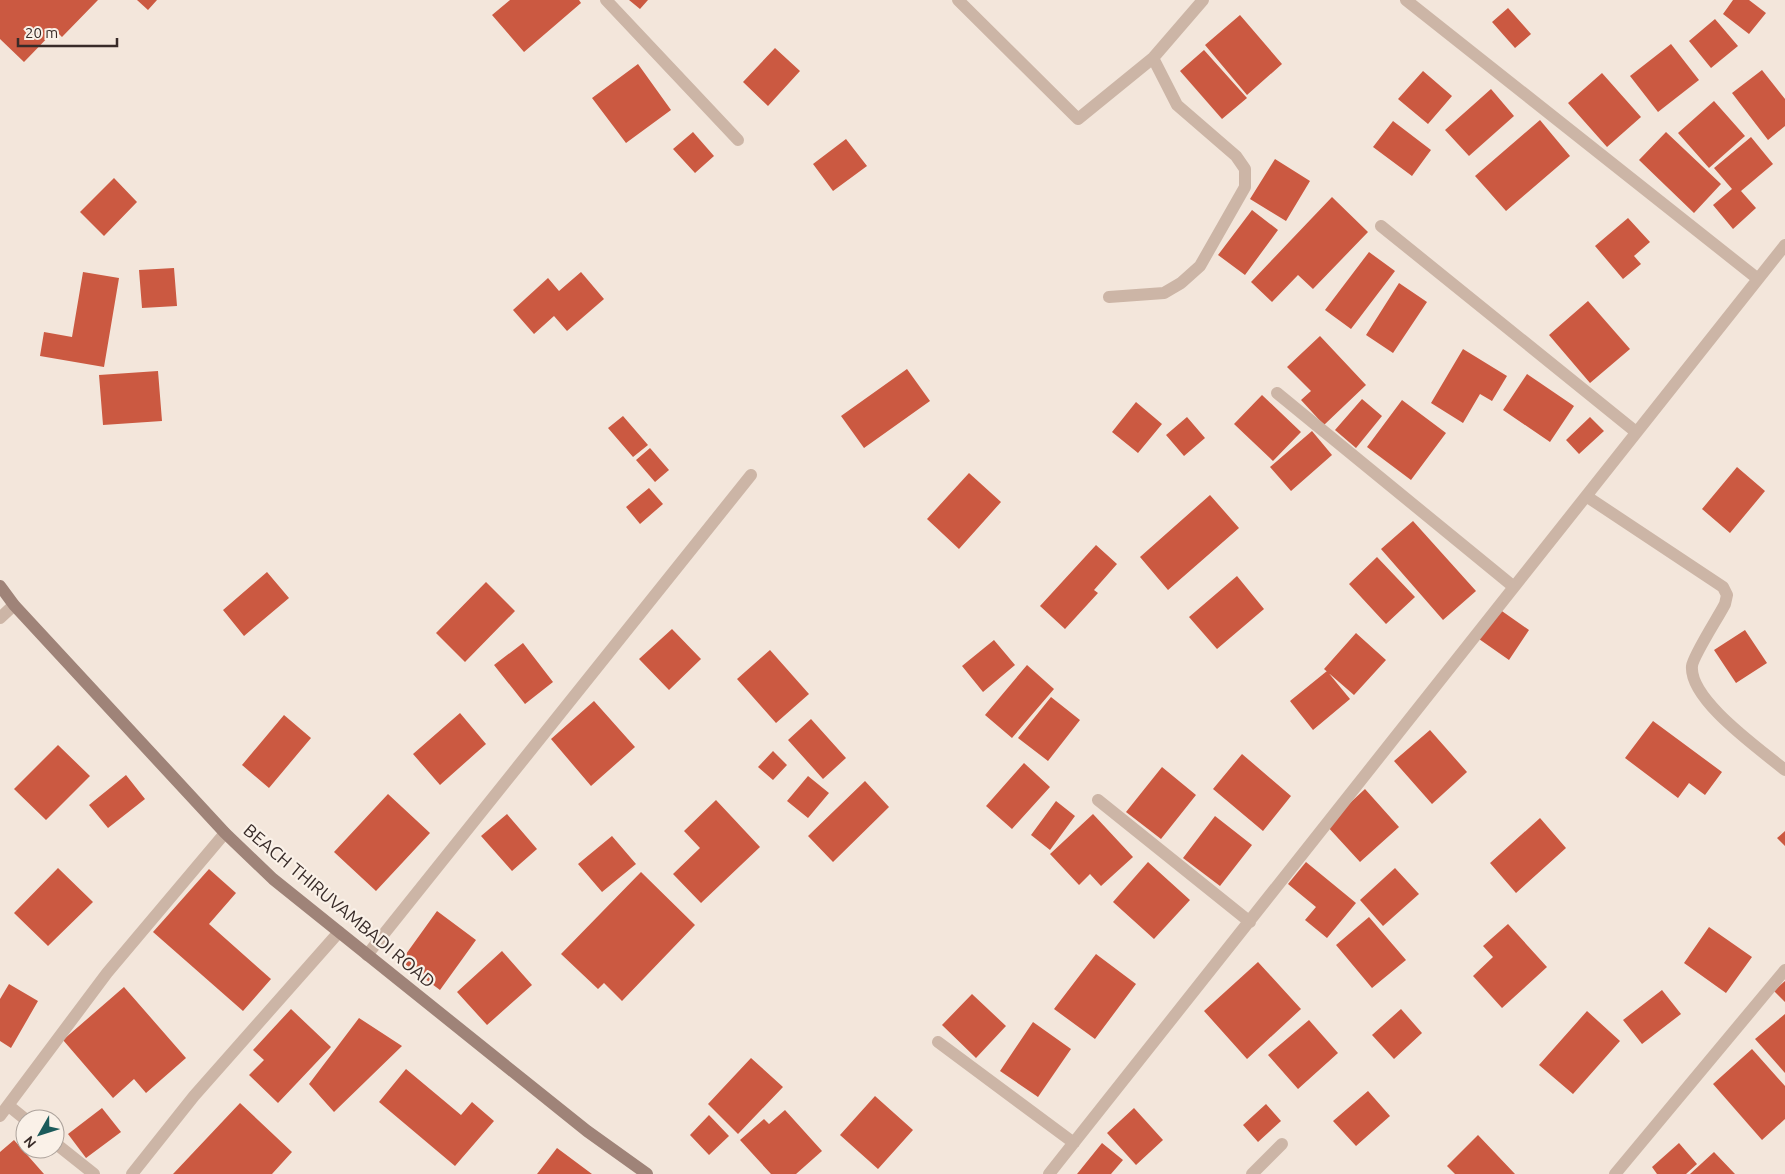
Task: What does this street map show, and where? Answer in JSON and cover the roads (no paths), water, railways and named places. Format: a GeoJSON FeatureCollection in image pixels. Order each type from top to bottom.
{"type":"FeatureCollection","features":[{"type":"Feature","properties":{"kind":"main road","name":"BEACH THIRUVAMBADI ROAD"},"geometry":{"type":"LineString","coordinates":[[0,586],[14,605],[225,833],[274,879],[588,1131],[647,1174]]}},
{"type":"Feature","properties":{"kind":"street"},"geometry":{"type":"LineString","coordinates":[[606,0],[738,140]]}},
{"type":"Feature","properties":{"kind":"street"},"geometry":{"type":"LineString","coordinates":[[958,0],[1078,119],[1153,58],[1203,0]]}},
{"type":"Feature","properties":{"kind":"street"},"geometry":{"type":"LineString","coordinates":[[1406,0],[1758,279]]}},
{"type":"Feature","properties":{"kind":"street"},"geometry":{"type":"LineString","coordinates":[[1109,297],[1164,293],[1181,283],[1200,266],[1245,187],[1246,169],[1236,156],[1177,105],[1153,58]]}},
{"type":"Feature","properties":{"kind":"street"},"geometry":{"type":"LineString","coordinates":[[1381,226],[1636,432]]}},
{"type":"Feature","properties":{"kind":"street"},"geometry":{"type":"LineString","coordinates":[[1049,1174],[1785,245]]}},
{"type":"Feature","properties":{"kind":"street"},"geometry":{"type":"LineString","coordinates":[[1277,393],[1514,587]]}},
{"type":"Feature","properties":{"kind":"street"},"geometry":{"type":"LineString","coordinates":[[367,955],[751,475]]}},
{"type":"Feature","properties":{"kind":"street"},"geometry":{"type":"LineString","coordinates":[[1586,496],[1723,587],[1727,595],[1725,604],[1692,665],[1695,684],[1708,704],[1785,770]]}},
{"type":"Feature","properties":{"kind":"street"},"geometry":{"type":"LineString","coordinates":[[0,618],[14,605]]}},
{"type":"Feature","properties":{"kind":"street"},"geometry":{"type":"LineString","coordinates":[[1098,800],[1250,922]]}},
{"type":"Feature","properties":{"kind":"street"},"geometry":{"type":"LineString","coordinates":[[5,1111],[107,973],[225,833]]}},
{"type":"Feature","properties":{"kind":"street"},"geometry":{"type":"LineString","coordinates":[[132,1174],[194,1096],[338,932]]}},
{"type":"Feature","properties":{"kind":"street"},"geometry":{"type":"LineString","coordinates":[[1615,1174],[1785,970]]}},
{"type":"Feature","properties":{"kind":"street"},"geometry":{"type":"LineString","coordinates":[[938,1042],[1074,1143]]}},
{"type":"Feature","properties":{"kind":"street"},"geometry":{"type":"LineString","coordinates":[[1252,1174],[1282,1144]]}},
{"type":"Feature","properties":{"kind":"street"},"geometry":{"type":"LineString","coordinates":[[65,1151],[94,1174]]}}]}
